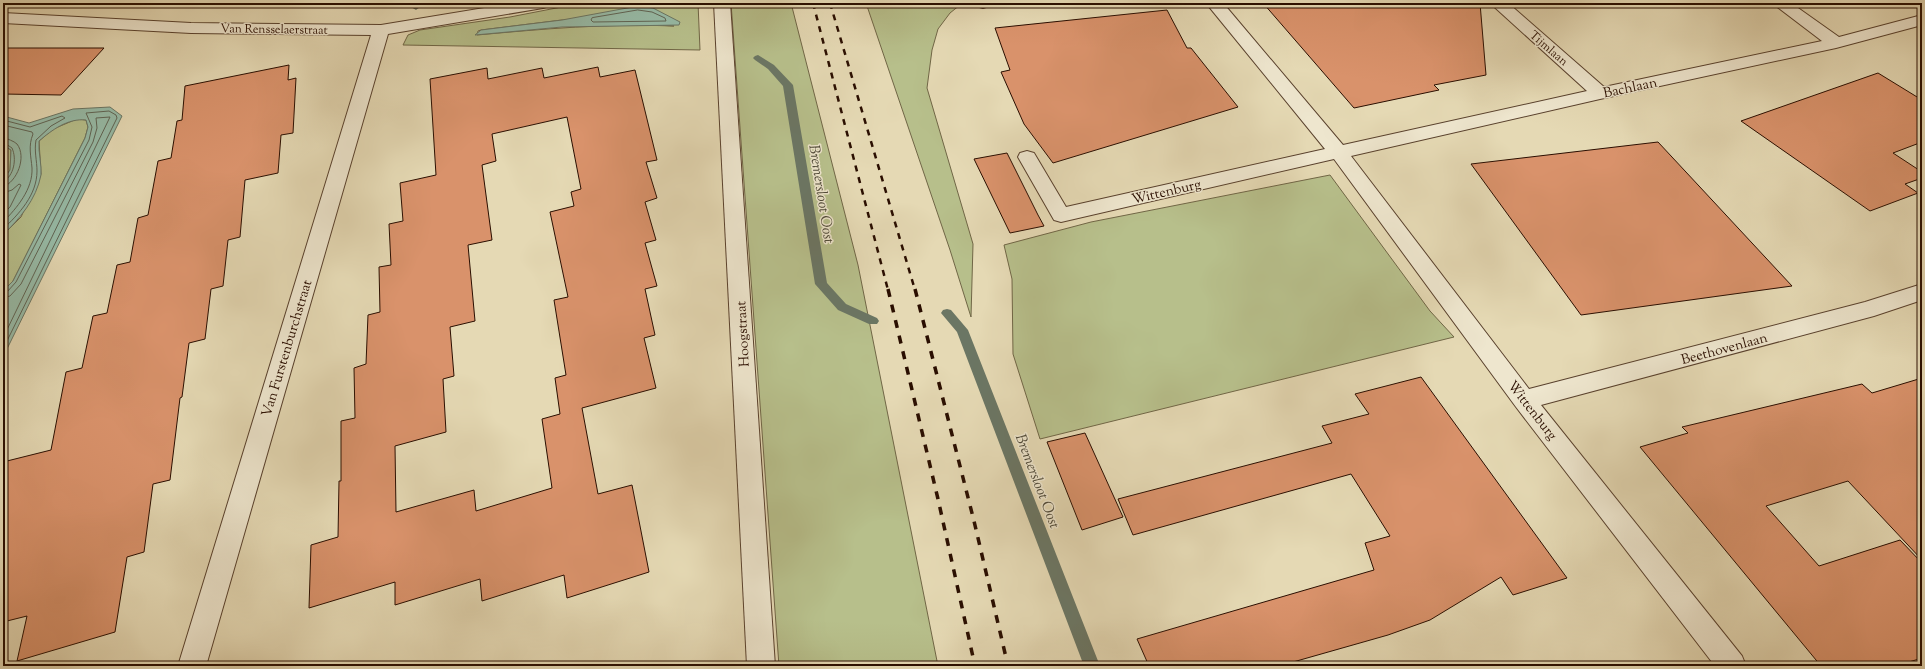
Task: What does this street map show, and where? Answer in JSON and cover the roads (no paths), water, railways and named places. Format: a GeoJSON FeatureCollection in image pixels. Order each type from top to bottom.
{"type":"FeatureCollection","features":[{"type":"Feature","properties":{"kind":"street","name":"Van Rensselaerstraat"},"geometry":{"type":"LineString","coordinates":[[3,18],[191,28],[380,30],[543,3]]}},
{"type":"Feature","properties":{"kind":"street","name":"Hoogstraat"},"geometry":{"type":"LineString","coordinates":[[722,3],[761,666]]}},
{"type":"Feature","properties":{"kind":"street","name":"Wittenburg"},"geometry":{"type":"LineString","coordinates":[[1214,3],[1338,152],[1524,400],[1732,666]]}},
{"type":"Feature","properties":{"kind":"street","name":"Tijmlaan"},"geometry":{"type":"LineString","coordinates":[[1498,3],[1600,93]]}},
{"type":"Feature","properties":{"kind":"street"},"geometry":{"type":"LineString","coordinates":[[1780,3],[1836,42]]}},
{"type":"Feature","properties":{"kind":"street","name":"Bachlaan"},"geometry":{"type":"LineString","coordinates":[[1338,152],[1836,42],[1922,20]]}},
{"type":"Feature","properties":{"kind":"street","name":"Van Furstenburchstraat"},"geometry":{"type":"LineString","coordinates":[[192,666],[380,30]]}},
{"type":"Feature","properties":{"kind":"street","name":"Wittenburg"},"geometry":{"type":"LineString","coordinates":[[1027,157],[1061,215],[1338,152]]}},
{"type":"Feature","properties":{"kind":"street","name":"Beethovenlaan"},"geometry":{"type":"LineString","coordinates":[[1524,400],[1866,310],[1922,292]]}},
{"type":"Feature","properties":{"kind":"water"},"geometry":{"type":"Polygon","coordinates":[[[638,6],[653,8],[680,22],[679,25],[562,27],[475,35],[481,30],[562,20],[638,6]]]}},
{"type":"Feature","properties":{"kind":"water"},"geometry":{"type":"Polygon","coordinates":[[[110,107],[122,116],[3,357],[3,291],[13,281],[85,138],[88,127],[86,120],[73,121],[55,129],[39,141],[41,175],[39,184],[26,208],[3,235],[3,180],[10,170],[11,150],[3,145],[3,116],[29,123],[73,109],[110,107]]]}},
{"type":"Feature","properties":{"kind":"waterway","name":"Bremersloot Oost"},"geometry":{"type":"LineString","coordinates":[[408,3],[416,7]]}},
{"type":"Feature","properties":{"kind":"waterway","name":"Bremersloot Oost"},"geometry":{"type":"LineString","coordinates":[[758,58],[771,67],[788,85],[821,284],[842,307],[873,321]]}},
{"type":"Feature","properties":{"kind":"waterway","name":"Bremersloot Oost"},"geometry":{"type":"LineString","coordinates":[[947,313],[962,330],[1092,666]]}},
{"type":"Feature","properties":{"kind":"railway"},"geometry":{"type":"LineString","coordinates":[[813,3],[888,290]]}},
{"type":"Feature","properties":{"kind":"railway"},"geometry":{"type":"LineString","coordinates":[[830,3],[915,290]]}},
{"type":"Feature","properties":{"kind":"railway"},"geometry":{"type":"LineString","coordinates":[[888,289],[938,499],[975,666]]}},
{"type":"Feature","properties":{"kind":"railway"},"geometry":{"type":"LineString","coordinates":[[915,289],[974,521],[1008,666]]}}]}
